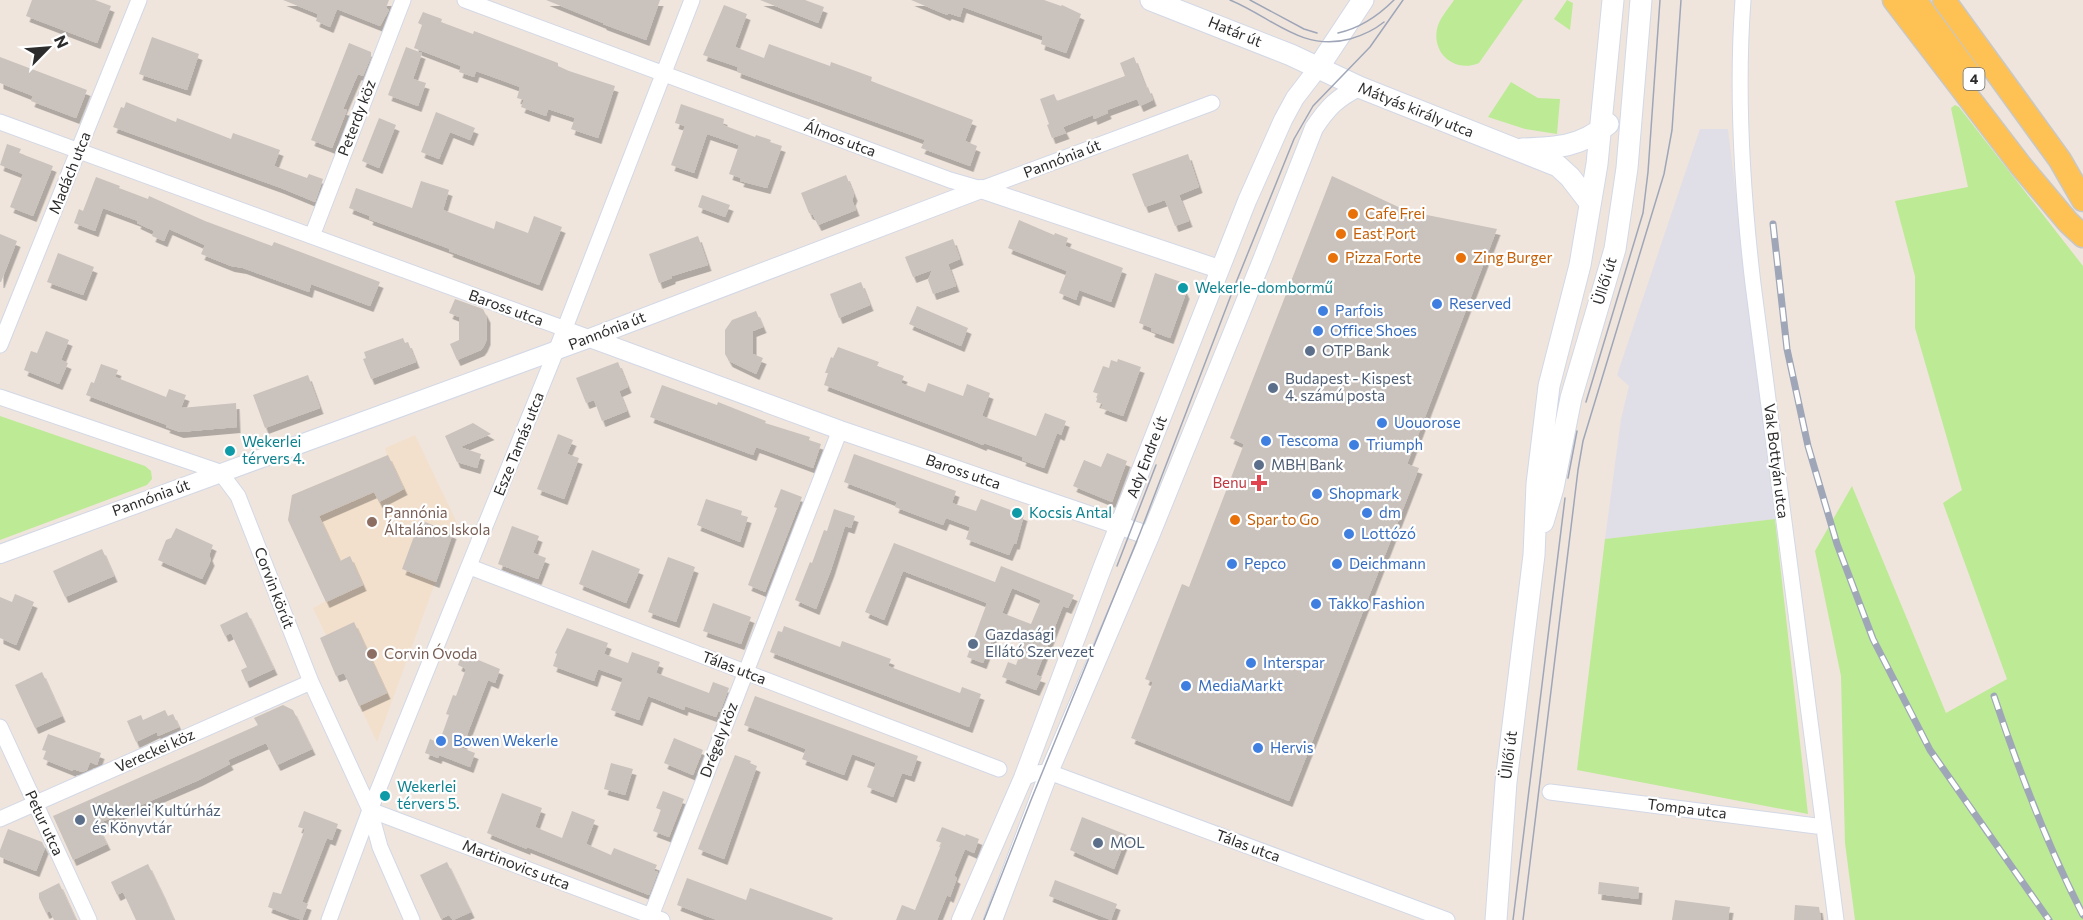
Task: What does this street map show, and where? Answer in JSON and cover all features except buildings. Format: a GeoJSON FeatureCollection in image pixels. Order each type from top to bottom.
{"type":"FeatureCollection","features":[{"type":"Feature","properties":{"kind":"main road","name":"Határ út"},"geometry":{"type":"LineString","coordinates":[[1151,0],[1291,55],[1318,68]]}},
{"type":"Feature","properties":{"kind":"main road"},"geometry":{"type":"LineString","coordinates":[[1318,68],[1363,0]]}},
{"type":"Feature","properties":{"kind":"main road","name":"Üllői út"},"geometry":{"type":"LineString","coordinates":[[1496,920],[1506,783],[1534,555],[1537,484],[1549,386],[1580,265],[1600,131],[1613,0]]}},
{"type":"Feature","properties":{"kind":"main road","name":"Üllői út"},"geometry":{"type":"LineString","coordinates":[[1534,555],[1553,488],[1571,398],[1615,249],[1627,168],[1641,0]]}},
{"type":"Feature","properties":{"kind":"main road"},"geometry":{"type":"LineString","coordinates":[[1894,0],[2021,166],[2083,236]]}},
{"type":"Feature","properties":{"kind":"main road","name":"4"},"geometry":{"type":"LineString","coordinates":[[1915,0],[2083,225]]}},
{"type":"Feature","properties":{"kind":"main road"},"geometry":{"type":"LineString","coordinates":[[1944,0],[2060,160],[2083,200]]}},
{"type":"Feature","properties":{"kind":"main road","name":"Mátyás király utca"},"geometry":{"type":"LineString","coordinates":[[1318,68],[1359,87],[1558,166],[1570,177],[1590,203]]}},
{"type":"Feature","properties":{"kind":"main road"},"geometry":{"type":"LineString","coordinates":[[1516,149],[1558,148],[1574,144],[1600,131],[1617,117],[1634,94]]}},
{"type":"Feature","properties":{"kind":"street","name":"Madách utca"},"geometry":{"type":"LineString","coordinates":[[0,345],[139,0]]}},
{"type":"Feature","properties":{"kind":"street","name":"Peterdy köz"},"geometry":{"type":"LineString","coordinates":[[312,236],[403,0]]}},
{"type":"Feature","properties":{"kind":"street","name":"Álmos utca"},"geometry":{"type":"LineString","coordinates":[[465,0],[950,180],[1219,269]]}},
{"type":"Feature","properties":{"kind":"street","name":"Esze Tamás utca"},"geometry":{"type":"LineString","coordinates":[[329,920],[370,810],[556,351],[692,0]]}},
{"type":"Feature","properties":{"kind":"street","name":"Vak Bottyán utca"},"geometry":{"type":"LineString","coordinates":[[1743,0],[1741,151],[1743,197],[1836,920]]}},
{"type":"Feature","properties":{"kind":"street","name":"Ady Endre út"},"geometry":{"type":"LineString","coordinates":[[961,920],[1023,778],[1219,269],[1283,120],[1295,98],[1318,68]]}},
{"type":"Feature","properties":{"kind":"street"},"geometry":{"type":"LineString","coordinates":[[993,920],[1049,772],[1150,536],[1314,128],[1325,111],[1339,98],[1359,87]]}},
{"type":"Feature","properties":{"kind":"street","name":"Pannónia út"},"geometry":{"type":"LineString","coordinates":[[0,554],[556,351],[1212,103]]}},
{"type":"Feature","properties":{"kind":"street","name":"Baross utca"},"geometry":{"type":"LineString","coordinates":[[0,122],[840,430],[1150,536]]}},
{"type":"Feature","properties":{"kind":"street"},"geometry":{"type":"LineString","coordinates":[[0,397],[220,472]]}},
{"type":"Feature","properties":{"kind":"street","name":"Drégely köz"},"geometry":{"type":"LineString","coordinates":[[657,918],[745,672],[840,430]]}},
{"type":"Feature","properties":{"kind":"street","name":"Corvin körút"},"geometry":{"type":"LineString","coordinates":[[220,472],[238,495],[311,682],[370,810],[380,847],[412,920]]}},
{"type":"Feature","properties":{"kind":"street","name":"Tálas utca"},"geometry":{"type":"LineString","coordinates":[[470,567],[999,769]]}},
{"type":"Feature","properties":{"kind":"street","name":"Vereckei köz"},"geometry":{"type":"LineString","coordinates":[[0,819],[311,682]]}},
{"type":"Feature","properties":{"kind":"street","name":"Petur utca"},"geometry":{"type":"LineString","coordinates":[[0,727],[89,920]]}},
{"type":"Feature","properties":{"kind":"street"},"geometry":{"type":"LineString","coordinates":[[1033,750],[1049,772]]}},
{"type":"Feature","properties":{"kind":"street"},"geometry":{"type":"LineString","coordinates":[[1023,778],[1036,773],[1049,772]]}},
{"type":"Feature","properties":{"kind":"street","name":"Tálas utca"},"geometry":{"type":"LineString","coordinates":[[1049,772],[1446,920]]}},
{"type":"Feature","properties":{"kind":"street","name":"Tompa utca"},"geometry":{"type":"LineString","coordinates":[[1550,792],[1824,827]]}},
{"type":"Feature","properties":{"kind":"street","name":"Martinovics utca"},"geometry":{"type":"LineString","coordinates":[[370,810],[657,918]]}},
{"type":"Feature","properties":{"kind":"shaded area"},"geometry":{"type":"Polygon","coordinates":[[[1700,129],[1728,129],[1775,519],[1605,539],[1621,419],[1629,386],[1617,375],[1700,129]]]}},
{"type":"Feature","properties":{"kind":"shaded area","name":"Pannónia Általános Iskola"},"geometry":{"type":"Polygon","coordinates":[[[415,435],[457,523],[377,742],[313,608],[326,601],[288,520],[292,495],[387,455],[385,448],[415,435]]]}},
{"type":"Feature","properties":{"kind":"green space"},"geometry":{"type":"Polygon","coordinates":[[[1454,0],[1523,0],[1479,63],[1462,66],[1448,60],[1442,54],[1436,38],[1440,22],[1454,0]]]}},
{"type":"Feature","properties":{"kind":"green space"},"geometry":{"type":"Polygon","coordinates":[[[1567,0],[1573,3],[1570,30],[1554,19],[1567,0]]]}},
{"type":"Feature","properties":{"kind":"green space"},"geometry":{"type":"Polygon","coordinates":[[[1511,82],[1538,98],[1560,99],[1557,134],[1525,129],[1488,117],[1511,82]]]}},
{"type":"Feature","properties":{"kind":"green space"},"geometry":{"type":"Polygon","coordinates":[[[1955,105],[1959,107],[2083,266],[2083,920],[1855,920],[1845,843],[1841,676],[1815,551],[1852,486],[1946,713],[2007,679],[1943,503],[1962,490],[1915,328],[1915,276],[1895,201],[1968,187],[1951,108],[1955,105]]]}},
{"type":"Feature","properties":{"kind":"green space"},"geometry":{"type":"Polygon","coordinates":[[[0,416],[145,466],[151,471],[152,479],[147,485],[0,540],[0,416]]]}},
{"type":"Feature","properties":{"kind":"green space"},"geometry":{"type":"Polygon","coordinates":[[[1775,519],[1808,814],[1577,770],[1605,539],[1775,519]]]}},
{"type":"Feature","properties":{"kind":"tram line"},"geometry":{"type":"LineString","coordinates":[[1230,0],[1287,31],[1316,41],[1332,42],[1350,39],[1384,22]]}},
{"type":"Feature","properties":{"kind":"tram line"},"geometry":{"type":"LineString","coordinates":[[1250,0],[1304,29],[1317,33]]}},
{"type":"Feature","properties":{"kind":"tram line"},"geometry":{"type":"LineString","coordinates":[[1338,33],[1369,21],[1394,0]]}},
{"type":"Feature","properties":{"kind":"tram line"},"geometry":{"type":"LineString","coordinates":[[984,920],[1140,533],[1233,290],[1294,139],[1313,106],[1370,47],[1403,0]]}},
{"type":"Feature","properties":{"kind":"tram line"},"geometry":{"type":"LineString","coordinates":[[1586,402],[1643,213],[1660,0]]}},
{"type":"Feature","properties":{"kind":"tram line"},"geometry":{"type":"LineString","coordinates":[[1523,920],[1578,470],[1583,441],[1664,174],[1672,130],[1681,0]]}},
{"type":"Feature","properties":{"kind":"tram line"},"geometry":{"type":"LineString","coordinates":[[1568,478],[1577,431]]}},
{"type":"Feature","properties":{"kind":"tram line"},"geometry":{"type":"LineString","coordinates":[[1117,566],[1156,465]]}},
{"type":"Feature","properties":{"kind":"tram line"},"geometry":{"type":"LineString","coordinates":[[1513,920],[1565,498]]}},
{"type":"Feature","properties":{"kind":"railway"},"geometry":{"type":"LineString","coordinates":[[1773,224],[1787,349],[1808,446],[1837,544],[1873,639],[1930,750],[2049,920]]}},
{"type":"Feature","properties":{"kind":"railway"},"geometry":{"type":"LineString","coordinates":[[1994,696],[2034,807],[2083,915]]}},
{"type":"Feature","properties":{"kind":"place","name":"Cafe Frei"},"geometry":{"type":"Point","coordinates":[1353,214]}},
{"type":"Feature","properties":{"kind":"place","name":"East Port"},"geometry":{"type":"Point","coordinates":[1341,234]}},
{"type":"Feature","properties":{"kind":"place","name":"Pizza Forte"},"geometry":{"type":"Point","coordinates":[1333,258]}},
{"type":"Feature","properties":{"kind":"place","name":"Zing Burger"},"geometry":{"type":"Point","coordinates":[1461,258]}},
{"type":"Feature","properties":{"kind":"place","name":"Wekerle-dombormű"},"geometry":{"type":"Point","coordinates":[1183,288]}},
{"type":"Feature","properties":{"kind":"place","name":"Reserved"},"geometry":{"type":"Point","coordinates":[1437,304]}},
{"type":"Feature","properties":{"kind":"place","name":"Parfois"},"geometry":{"type":"Point","coordinates":[1323,311]}},
{"type":"Feature","properties":{"kind":"place","name":"Office Shoes"},"geometry":{"type":"Point","coordinates":[1318,331]}},
{"type":"Feature","properties":{"kind":"place","name":"OTP Bank"},"geometry":{"type":"Point","coordinates":[1310,351]}},
{"type":"Feature","properties":{"kind":"place","name":"Budapest - Kispest 4. számú posta"},"geometry":{"type":"Point","coordinates":[1273,388]}},
{"type":"Feature","properties":{"kind":"place","name":"Uouorose"},"geometry":{"type":"Point","coordinates":[1382,423]}},
{"type":"Feature","properties":{"kind":"place","name":"Tescoma"},"geometry":{"type":"Point","coordinates":[1266,441]}},
{"type":"Feature","properties":{"kind":"place","name":"Triumph"},"geometry":{"type":"Point","coordinates":[1354,445]}},
{"type":"Feature","properties":{"kind":"place","name":"Wekerlei térvers 4."},"geometry":{"type":"Point","coordinates":[230,451]}},
{"type":"Feature","properties":{"kind":"place","name":"MBH Bank"},"geometry":{"type":"Point","coordinates":[1259,465]}},
{"type":"Feature","properties":{"kind":"place","name":"Benu"},"geometry":{"type":"Point","coordinates":[1259,483]}},
{"type":"Feature","properties":{"kind":"place","name":"Shopmark"},"geometry":{"type":"Point","coordinates":[1317,494]}},
{"type":"Feature","properties":{"kind":"place","name":"Kocsis Antal"},"geometry":{"type":"Point","coordinates":[1017,513]}},
{"type":"Feature","properties":{"kind":"place","name":"dm"},"geometry":{"type":"Point","coordinates":[1367,513]}},
{"type":"Feature","properties":{"kind":"place","name":"Spar to Go"},"geometry":{"type":"Point","coordinates":[1235,520]}},
{"type":"Feature","properties":{"kind":"place","name":"Pannónia Általános Iskola"},"geometry":{"type":"Point","coordinates":[372,522]}},
{"type":"Feature","properties":{"kind":"place","name":"Lottózó"},"geometry":{"type":"Point","coordinates":[1349,534]}},
{"type":"Feature","properties":{"kind":"place","name":"Pepco"},"geometry":{"type":"Point","coordinates":[1232,564]}},
{"type":"Feature","properties":{"kind":"place","name":"Deichmann"},"geometry":{"type":"Point","coordinates":[1337,564]}},
{"type":"Feature","properties":{"kind":"place","name":"Takko Fashion"},"geometry":{"type":"Point","coordinates":[1316,604]}},
{"type":"Feature","properties":{"kind":"place","name":"Gazdasági Ellátó Szervezet"},"geometry":{"type":"Point","coordinates":[973,644]}},
{"type":"Feature","properties":{"kind":"place","name":"Corvin Óvoda"},"geometry":{"type":"Point","coordinates":[372,654]}},
{"type":"Feature","properties":{"kind":"place","name":"Interspar"},"geometry":{"type":"Point","coordinates":[1251,663]}},
{"type":"Feature","properties":{"kind":"place","name":"MediaMarkt"},"geometry":{"type":"Point","coordinates":[1186,686]}},
{"type":"Feature","properties":{"kind":"place","name":"Bowen Wekerle"},"geometry":{"type":"Point","coordinates":[441,741]}},
{"type":"Feature","properties":{"kind":"place","name":"Hervis"},"geometry":{"type":"Point","coordinates":[1258,748]}},
{"type":"Feature","properties":{"kind":"place","name":"Wekerlei térvers 5."},"geometry":{"type":"Point","coordinates":[385,796]}},
{"type":"Feature","properties":{"kind":"place","name":"Wekerlei Kultúrház és Könyvtár"},"geometry":{"type":"Point","coordinates":[80,820]}},
{"type":"Feature","properties":{"kind":"place","name":"MOL"},"geometry":{"type":"Point","coordinates":[1098,843]}}]}
